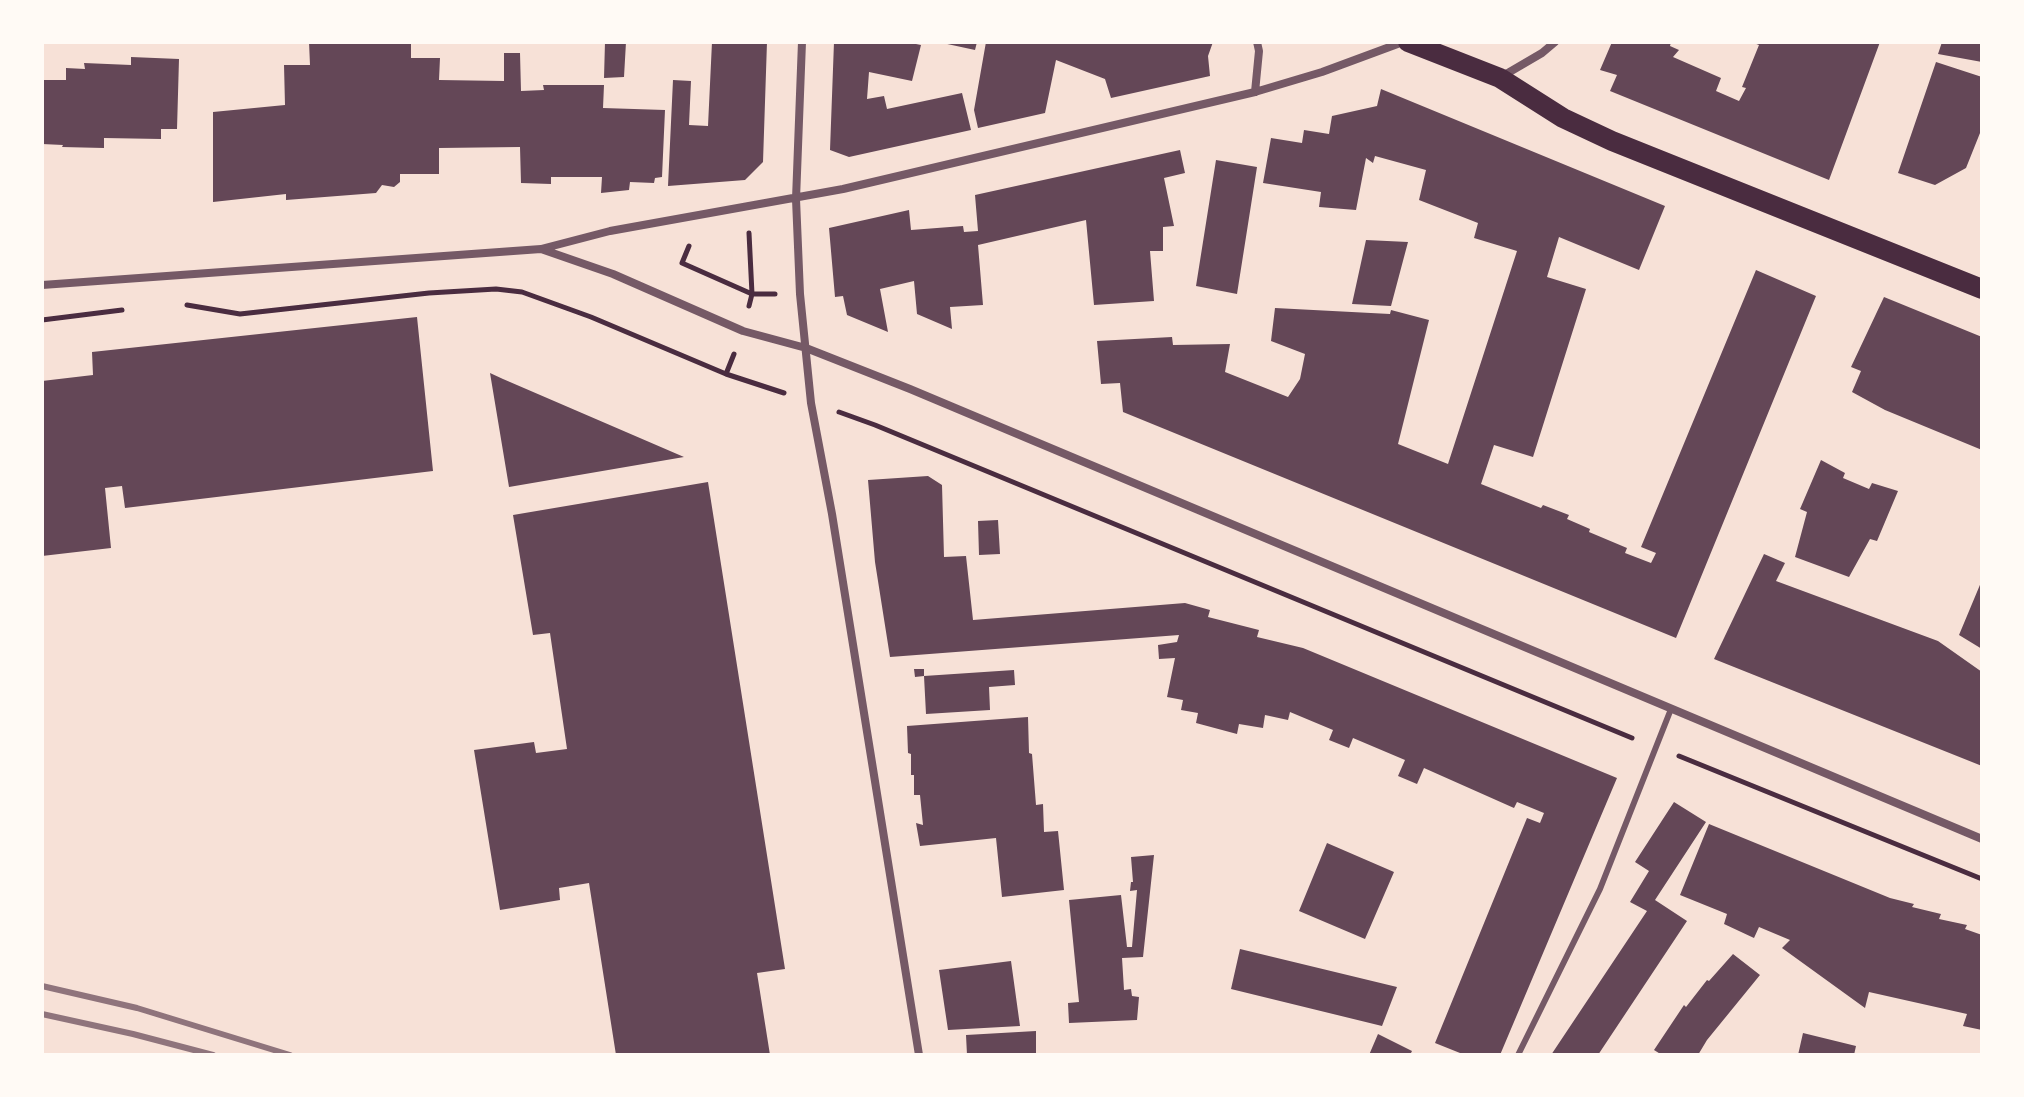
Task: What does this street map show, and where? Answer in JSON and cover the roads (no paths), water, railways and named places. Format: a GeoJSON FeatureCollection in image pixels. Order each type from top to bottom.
{"type":"FeatureCollection","features":[{"type":"Feature","properties":{"kind":"main road"},"geometry":{"type":"LineString","coordinates":[[1406,42],[1500,78],[1563,118],[1612,141],[1982,289]]}},
{"type":"Feature","properties":{"kind":"street"},"geometry":{"type":"LineString","coordinates":[[802,42],[796,199],[800,294],[811,403],[835,529],[919,1055]]}},
{"type":"Feature","properties":{"kind":"street"},"geometry":{"type":"LineString","coordinates":[[1255,92],[1257,42]]}},
{"type":"Feature","properties":{"kind":"street"},"geometry":{"type":"LineString","coordinates":[[42,285],[541,249],[610,231],[796,199],[1255,92],[1406,42]]}},
{"type":"Feature","properties":{"kind":"street"},"geometry":{"type":"LineString","coordinates":[[1500,78],[1555,42]]}},
{"type":"Feature","properties":{"kind":"street"},"geometry":{"type":"LineString","coordinates":[[541,249],[602,269],[743,331],[806,348],[1982,839]]}},
{"type":"Feature","properties":{"kind":"lane"},"geometry":{"type":"LineString","coordinates":[[1518,1055],[1600,889],[1671,709]]}},
{"type":"Feature","properties":{"kind":"railway"},"geometry":{"type":"LineString","coordinates":[[42,986],[137,1008],[290,1055]]}},
{"type":"Feature","properties":{"kind":"railway"},"geometry":{"type":"LineString","coordinates":[[42,1014],[213,1055]]}}]}
